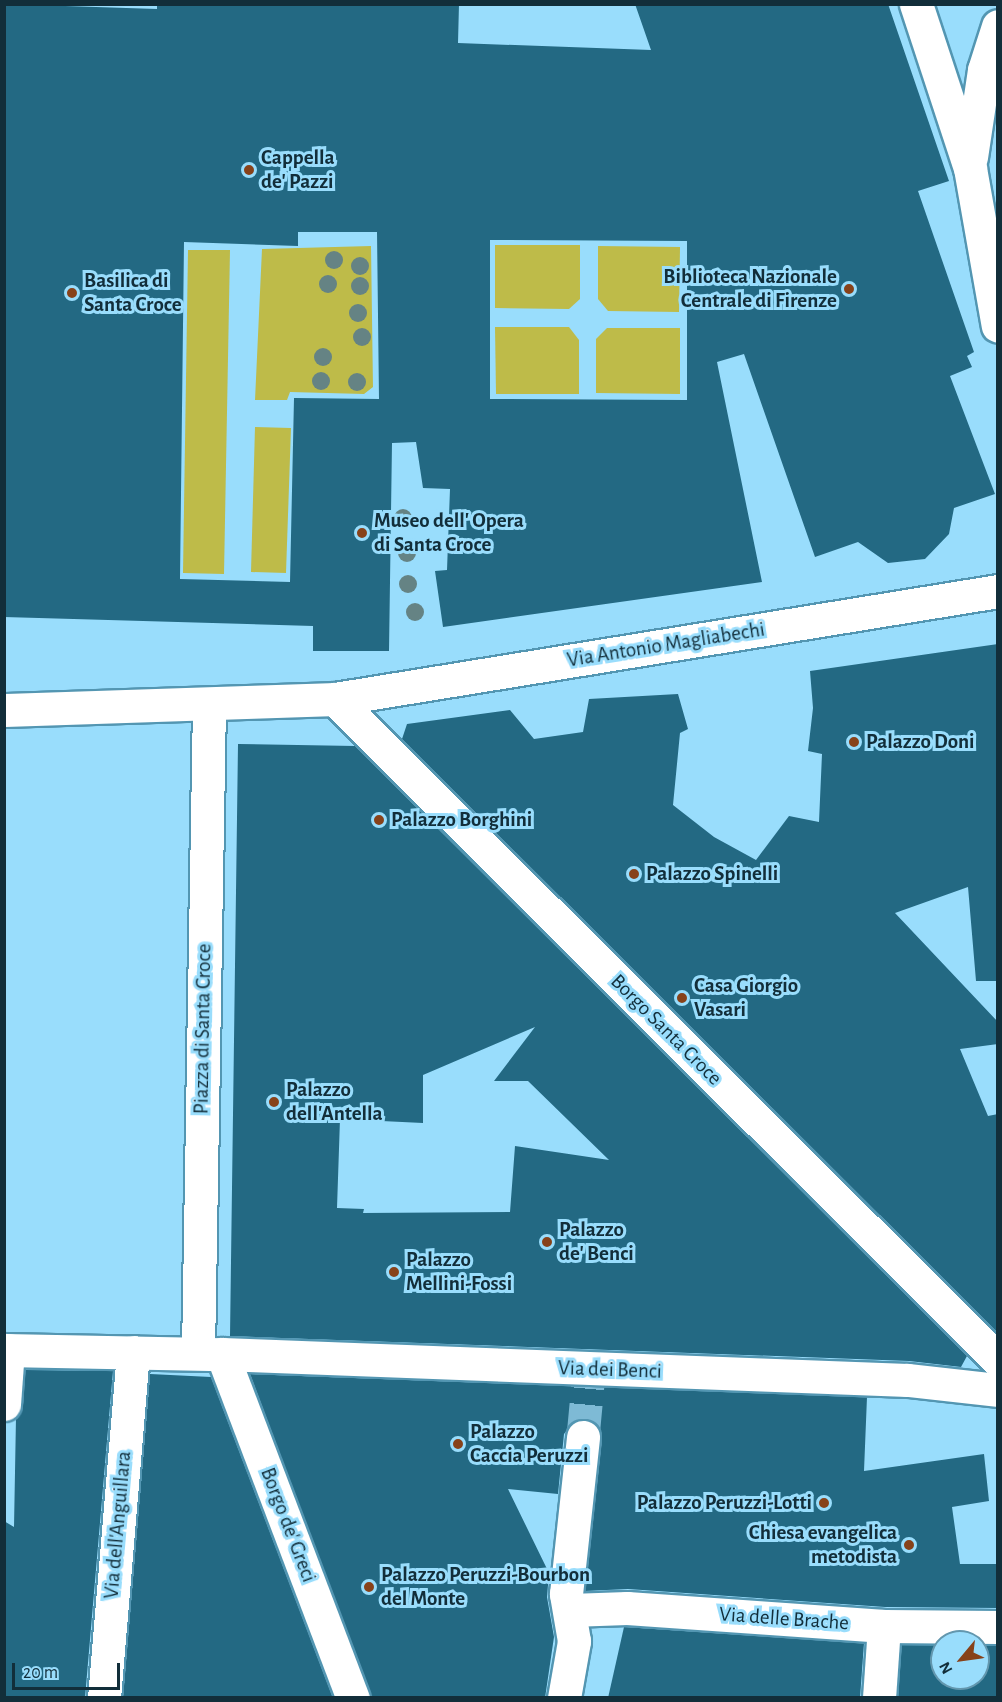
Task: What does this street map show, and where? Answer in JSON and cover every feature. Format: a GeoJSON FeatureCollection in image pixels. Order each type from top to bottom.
{"type":"FeatureCollection","features":[{"type":"Feature","properties":{"kind":"street"},"geometry":{"type":"LineString","coordinates":[[916,4],[984,162]]}},
{"type":"Feature","properties":{"kind":"street"},"geometry":{"type":"LineString","coordinates":[[998,26],[984,70],[984,162],[998,326]]}},
{"type":"Feature","properties":{"kind":"street","name":"Via Antonio Magliabechi"},"geometry":{"type":"LineString","coordinates":[[223,705],[335,699],[998,591]]}},
{"type":"Feature","properties":{"kind":"street","name":"Borgo Santa Croce"},"geometry":{"type":"LineString","coordinates":[[335,699],[998,1360]]}},
{"type":"Feature","properties":{"kind":"street"},"geometry":{"type":"LineString","coordinates":[[4,710],[223,705]]}},
{"type":"Feature","properties":{"kind":"street","name":"Piazza di Santa Croce"},"geometry":{"type":"LineString","coordinates":[[210,1354],[223,705]]}},
{"type":"Feature","properties":{"kind":"street"},"geometry":{"type":"LineString","coordinates":[[4,1404],[6,1350],[210,1354]]}},
{"type":"Feature","properties":{"kind":"street","name":"Via dell'Anguillara"},"geometry":{"type":"LineString","coordinates":[[104,1698],[133,1352]]}},
{"type":"Feature","properties":{"kind":"street","name":"Via dei Benci"},"geometry":{"type":"LineString","coordinates":[[210,1354],[588,1376],[908,1380],[998,1389]]}},
{"type":"Feature","properties":{"kind":"street","name":"Borgo de' Greci"},"geometry":{"type":"LineString","coordinates":[[210,1354],[353,1698]]}},
{"type":"Feature","properties":{"kind":"street"},"geometry":{"type":"LineString","coordinates":[[564,1698],[574,1641],[566,1594],[583,1437]]}},
{"type":"Feature","properties":{"kind":"street","name":"Via delle Brache"},"geometry":{"type":"LineString","coordinates":[[570,1610],[627,1608],[884,1626],[998,1627]]}},
{"type":"Feature","properties":{"kind":"street"},"geometry":{"type":"LineString","coordinates":[[879,1698],[884,1626]]}},
{"type":"Feature","properties":{"kind":"shaded area"},"geometry":{"type":"Polygon","coordinates":[[[495,245],[580,245],[580,299],[569,309],[495,308],[495,245]]]}},
{"type":"Feature","properties":{"kind":"shaded area"},"geometry":{"type":"Polygon","coordinates":[[[371,246],[373,387],[364,394],[290,392],[287,400],[255,400],[262,249],[371,246]]]}},
{"type":"Feature","properties":{"kind":"shaded area"},"geometry":{"type":"Polygon","coordinates":[[[598,246],[680,247],[679,312],[608,311],[598,299],[598,246]]]}},
{"type":"Feature","properties":{"kind":"shaded area"},"geometry":{"type":"Polygon","coordinates":[[[188,250],[230,250],[224,574],[183,573],[188,250]]]}},
{"type":"Feature","properties":{"kind":"shaded area"},"geometry":{"type":"Polygon","coordinates":[[[495,327],[569,327],[579,340],[579,394],[496,394],[495,327]]]}},
{"type":"Feature","properties":{"kind":"shaded area"},"geometry":{"type":"Polygon","coordinates":[[[607,328],[680,328],[680,394],[596,393],[596,339],[607,328]]]}},
{"type":"Feature","properties":{"kind":"shaded area"},"geometry":{"type":"Polygon","coordinates":[[[255,427],[291,428],[286,573],[251,572],[255,427]]]}},
{"type":"Feature","properties":{"kind":"building"},"geometry":{"type":"Polygon","coordinates":[[[4,4],[157,9],[157,4],[459,4],[458,43],[651,50],[635,4],[888,4],[949,181],[918,191],[974,352],[967,356],[972,367],[950,376],[995,494],[954,508],[949,534],[925,559],[888,563],[858,542],[815,557],[744,354],[717,362],[762,582],[443,627],[435,571],[447,570],[450,489],[423,488],[416,442],[392,443],[389,651],[313,651],[313,626],[4,617],[4,4]],[[298,232],[298,246],[184,242],[180,579],[290,582],[294,398],[379,399],[377,232],[298,232]],[[490,240],[490,399],[687,400],[687,241],[490,240]]]}},
{"type":"Feature","properties":{"kind":"building"},"geometry":{"type":"Polygon","coordinates":[[[998,644],[998,981],[976,981],[968,887],[895,913],[998,1022],[998,1044],[960,1049],[988,1116],[998,1114],[998,1333],[402,739],[407,724],[510,710],[534,739],[583,732],[589,699],[678,694],[688,729],[680,733],[673,805],[714,837],[756,860],[789,816],[819,822],[822,754],[808,751],[813,708],[810,671],[998,644]]]}},
{"type":"Feature","properties":{"kind":"building"},"geometry":{"type":"Polygon","coordinates":[[[238,744],[355,746],[967,1356],[961,1367],[909,1361],[230,1336],[238,744]],[[535,1027],[423,1075],[423,1123],[340,1119],[337,1208],[364,1209],[363,1213],[510,1212],[515,1146],[609,1160],[528,1081],[494,1081],[535,1027]]]}},
{"type":"Feature","properties":{"kind":"building"},"geometry":{"type":"Polygon","coordinates":[[[25,1370],[113,1371],[85,1698],[4,1698],[4,1521],[14,1527],[16,1417],[23,1405],[25,1370]]]}},
{"type":"Feature","properties":{"kind":"building"},"geometry":{"type":"Polygon","coordinates":[[[150,1374],[211,1377],[333,1698],[123,1698],[150,1374]]]}},
{"type":"Feature","properties":{"kind":"building"},"geometry":{"type":"Polygon","coordinates":[[[250,1374],[867,1397],[864,1471],[984,1454],[989,1501],[952,1507],[960,1564],[998,1564],[998,1608],[885,1607],[628,1589],[585,1591],[602,1438],[594,1422],[584,1418],[575,1420],[564,1434],[558,1494],[508,1489],[549,1573],[547,1597],[554,1637],[545,1698],[371,1698],[250,1374]]]}},
{"type":"Feature","properties":{"kind":"building"},"geometry":{"type":"Polygon","coordinates":[[[624,1627],[864,1643],[860,1698],[608,1698],[624,1627]]]}},
{"type":"Feature","properties":{"kind":"building"},"geometry":{"type":"Polygon","coordinates":[[[901,1645],[930,1645],[930,1690],[990,1690],[990,1646],[998,1646],[998,1698],[898,1698],[901,1645]]]}},
{"type":"Feature","properties":{"kind":"tunnel"},"geometry":{"type":"LineString","coordinates":[[583,1437],[588,1383]]}},
{"type":"Feature","properties":{"kind":"place","name":"Cappella de' Pazzi"},"geometry":{"type":"Point","coordinates":[249,170]}},
{"type":"Feature","properties":{"kind":"place","name":"Biblioteca Nazionale Centrale di Firenze"},"geometry":{"type":"Point","coordinates":[849,289]}},
{"type":"Feature","properties":{"kind":"place","name":"Basilica di Santa Croce"},"geometry":{"type":"Point","coordinates":[72,293]}},
{"type":"Feature","properties":{"kind":"place","name":"Museo dell' Opera di Santa Croce"},"geometry":{"type":"Point","coordinates":[362,533]}},
{"type":"Feature","properties":{"kind":"place","name":"Palazzo Doni"},"geometry":{"type":"Point","coordinates":[854,742]}},
{"type":"Feature","properties":{"kind":"place","name":"Palazzo Borghini"},"geometry":{"type":"Point","coordinates":[379,820]}},
{"type":"Feature","properties":{"kind":"place","name":"Palazzo Spinelli"},"geometry":{"type":"Point","coordinates":[634,874]}},
{"type":"Feature","properties":{"kind":"place","name":"Casa Giorgio Vasari"},"geometry":{"type":"Point","coordinates":[682,998]}},
{"type":"Feature","properties":{"kind":"place","name":"Palazzo dell'Antella"},"geometry":{"type":"Point","coordinates":[274,1102]}},
{"type":"Feature","properties":{"kind":"place","name":"Palazzo de' Benci"},"geometry":{"type":"Point","coordinates":[547,1242]}},
{"type":"Feature","properties":{"kind":"place","name":"Palazzo Mellini-Fossi"},"geometry":{"type":"Point","coordinates":[394,1272]}},
{"type":"Feature","properties":{"kind":"place","name":"Palazzo Caccia Peruzzi"},"geometry":{"type":"Point","coordinates":[458,1444]}},
{"type":"Feature","properties":{"kind":"place","name":"Palazzo Peruzzi-Lotti"},"geometry":{"type":"Point","coordinates":[824,1503]}},
{"type":"Feature","properties":{"kind":"place","name":"Chiesa evangelica metodista"},"geometry":{"type":"Point","coordinates":[909,1545]}},
{"type":"Feature","properties":{"kind":"place","name":"Palazzo Peruzzi-Bourbon del Monte"},"geometry":{"type":"Point","coordinates":[369,1587]}}]}
